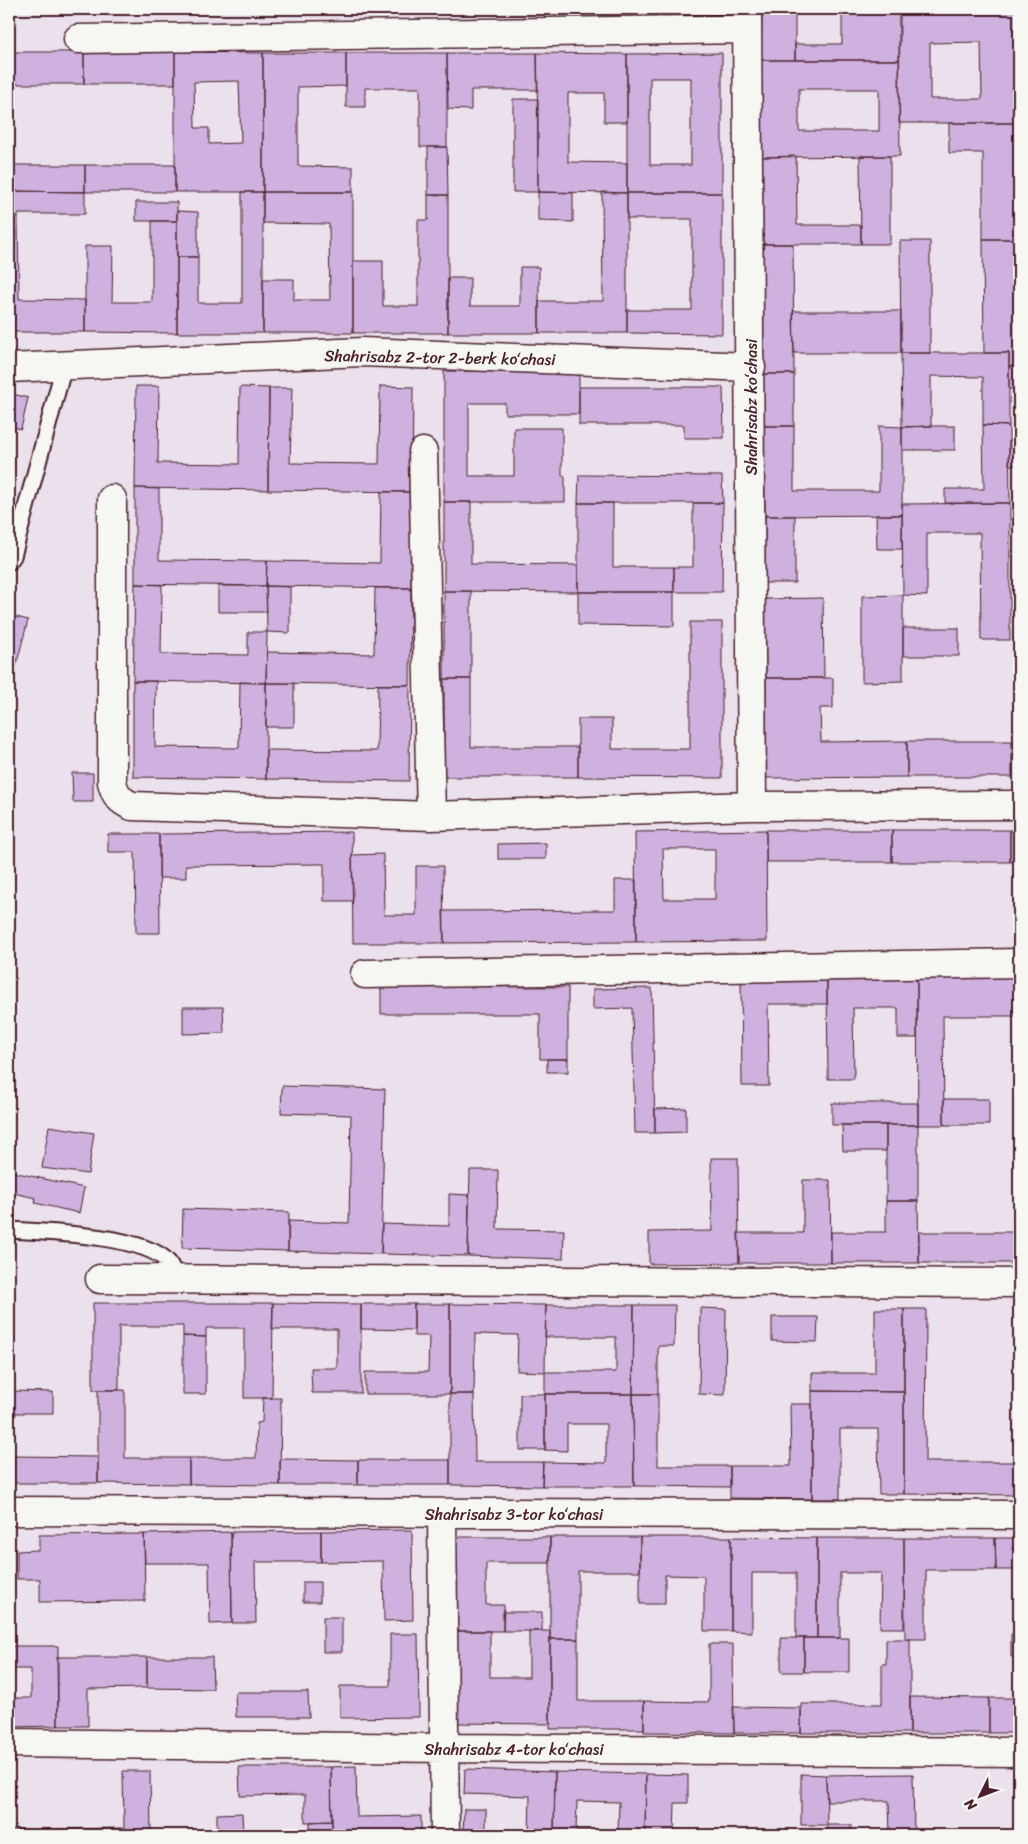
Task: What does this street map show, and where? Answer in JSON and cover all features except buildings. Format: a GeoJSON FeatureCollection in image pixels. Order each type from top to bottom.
{"type":"FeatureCollection","features":[{"type":"Feature","properties":{"kind":"street"},"geometry":{"type":"LineString","coordinates":[[78,39],[747,19]]}},
{"type":"Feature","properties":{"kind":"street","name":"Shahrisabz koʻchasi"},"geometry":{"type":"LineString","coordinates":[[747,19],[751,367],[752,806]]}},
{"type":"Feature","properties":{"kind":"street","name":"Shahrisabz 2-tor 2-berk koʻchasi"},"geometry":{"type":"LineString","coordinates":[[9,368],[362,352],[751,367]]}},
{"type":"Feature","properties":{"kind":"street"},"geometry":{"type":"LineString","coordinates":[[424,452],[431,816]]}},
{"type":"Feature","properties":{"kind":"street"},"geometry":{"type":"LineString","coordinates":[[112,499],[112,782],[120,799],[132,806],[431,816],[752,806],[1019,805]]}},
{"type":"Feature","properties":{"kind":"street"},"geometry":{"type":"LineString","coordinates":[[365,974],[1019,963]]}},
{"type":"Feature","properties":{"kind":"street"},"geometry":{"type":"LineString","coordinates":[[100,1279],[1019,1283]]}},
{"type":"Feature","properties":{"kind":"street","name":"Shahrisabz 3-tor koʻchasi"},"geometry":{"type":"LineString","coordinates":[[9,1511],[1019,1515]]}},
{"type":"Feature","properties":{"kind":"street"},"geometry":{"type":"LineString","coordinates":[[442,1513],[445,1835]]}},
{"type":"Feature","properties":{"kind":"street","name":"Shahrisabz 4-tor koʻchasi"},"geometry":{"type":"LineString","coordinates":[[9,1743],[1019,1752]]}},
{"type":"Feature","properties":{"kind":"lane"},"geometry":{"type":"LineString","coordinates":[[9,562],[13,556],[64,366]]}},
{"type":"Feature","properties":{"kind":"lane"},"geometry":{"type":"LineString","coordinates":[[9,1230],[81,1235],[120,1241],[154,1253],[168,1262],[177,1279]]}}]}
